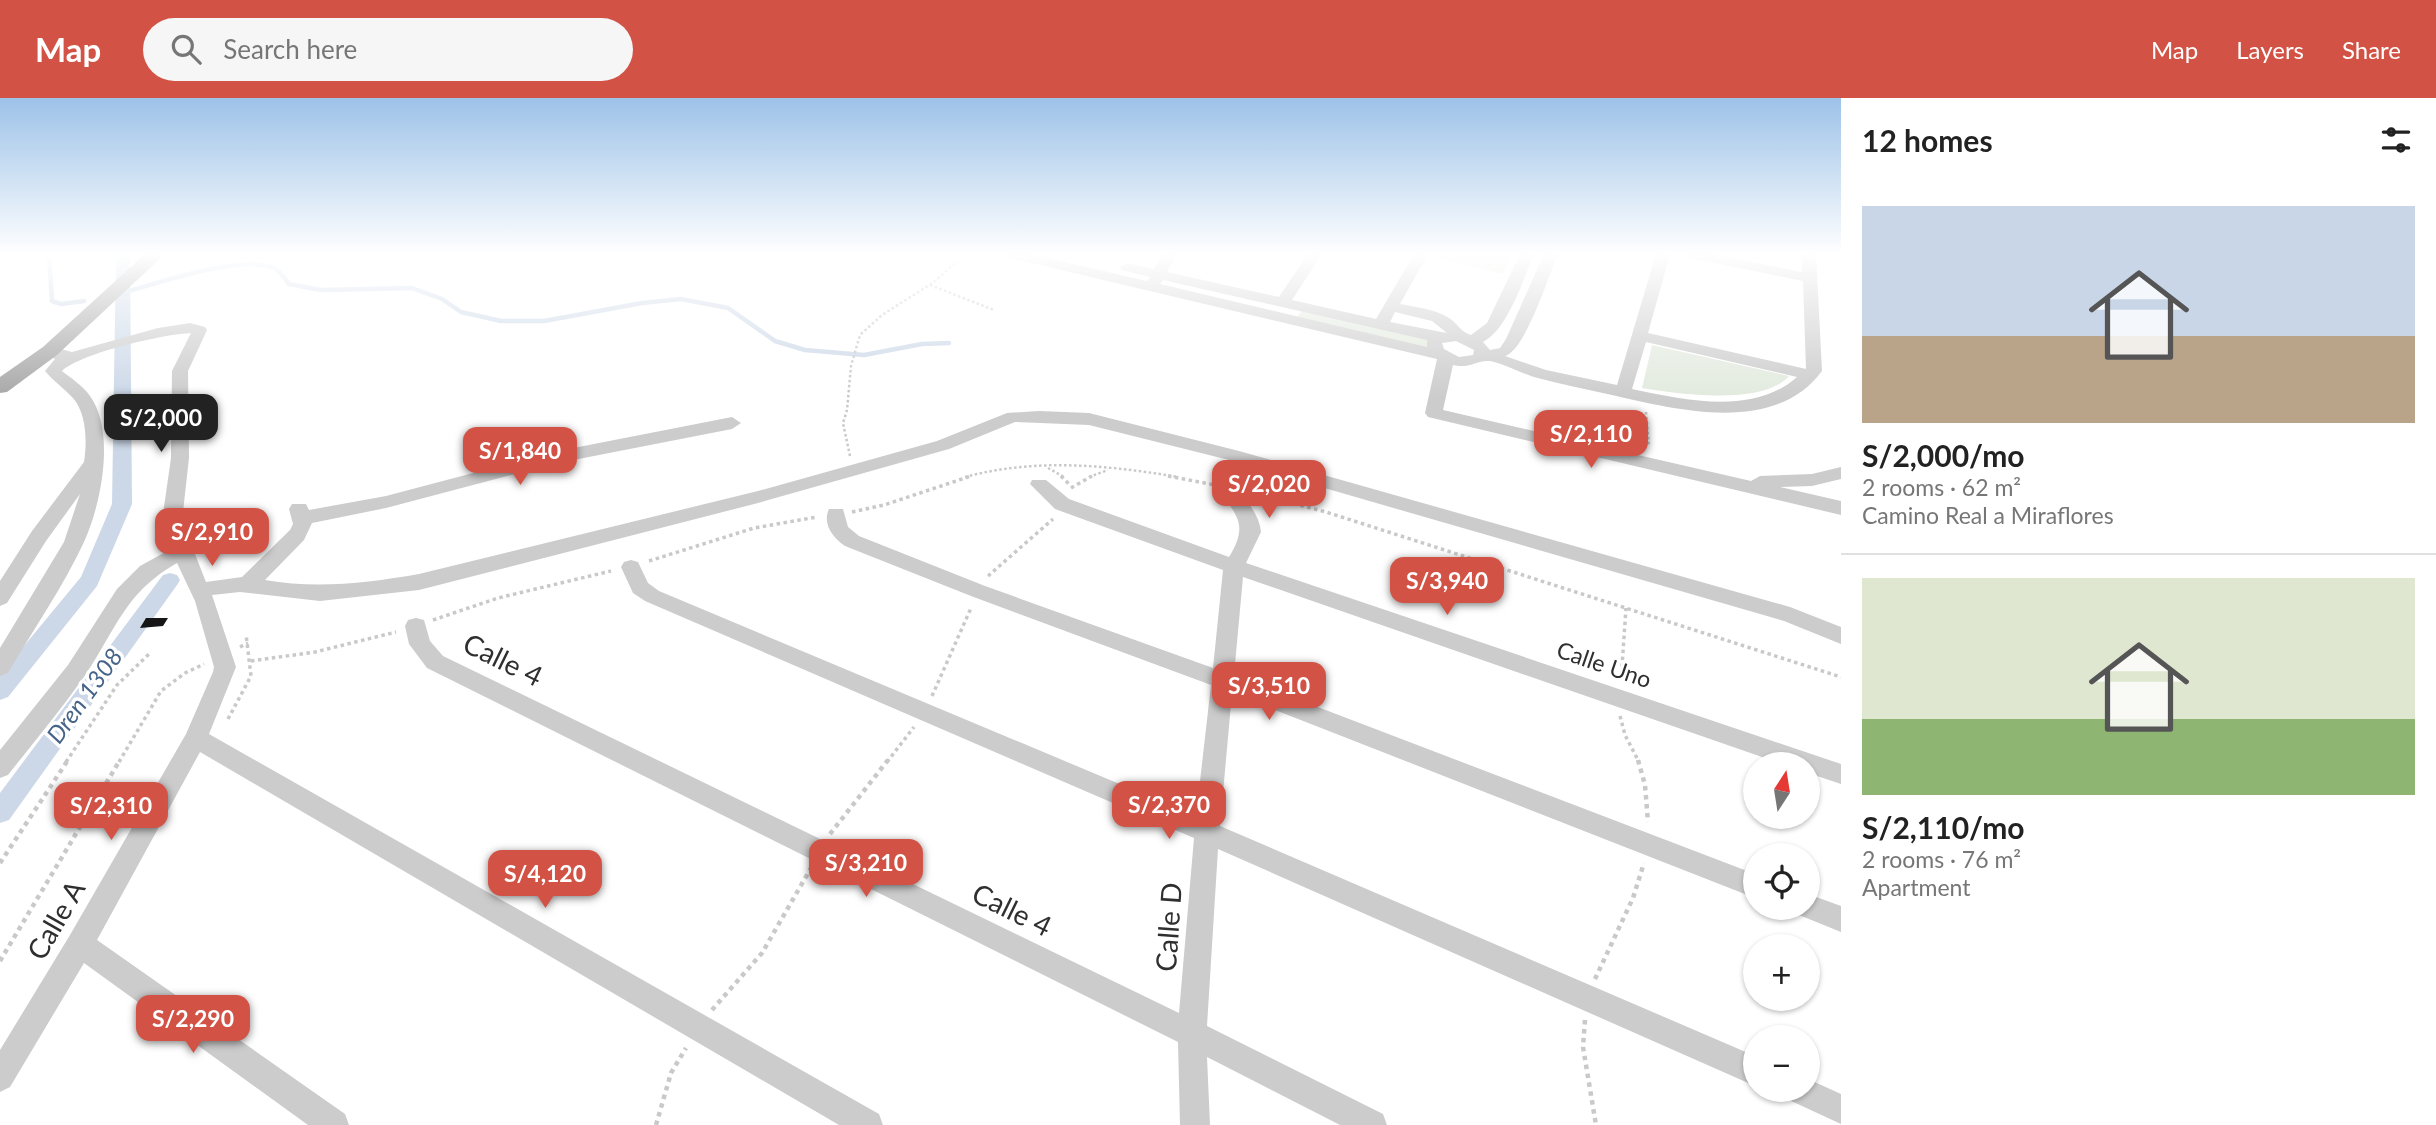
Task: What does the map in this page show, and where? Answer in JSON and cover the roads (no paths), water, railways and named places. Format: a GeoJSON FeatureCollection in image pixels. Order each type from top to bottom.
{"type":"FeatureCollection","features":[{"type":"Feature","properties":{"kind":"main road"},"geometry":{"type":"LineString","coordinates":[[0,387],[50,351],[103,302]]}},
{"type":"Feature","properties":{"kind":"street"},"geometry":{"type":"LineString","coordinates":[[1245,302],[1442,350],[1464,339],[1486,334],[1494,325],[1505,302]]}},
{"type":"Feature","properties":{"kind":"street"},"geometry":{"type":"LineString","coordinates":[[1283,302],[1381,324],[1464,362],[1506,351],[1514,340],[1530,302]]}},
{"type":"Feature","properties":{"kind":"street"},"geometry":{"type":"LineString","coordinates":[[1381,324],[1394,302]]}},
{"type":"Feature","properties":{"kind":"street"},"geometry":{"type":"LineString","coordinates":[[1623,391],[1650,302]]}},
{"type":"Feature","properties":{"kind":"street"},"geometry":{"type":"LineString","coordinates":[[1391,307],[1440,318],[1464,339],[1482,349],[1485,356],[1524,370],[1645,396],[1709,406],[1755,405],[1784,397],[1804,384],[1814,371],[1811,302]]}},
{"type":"Feature","properties":{"kind":"street","name":"Calle A"},"geometry":{"type":"LineString","coordinates":[[0,1077],[80,944],[196,738],[225,667],[202,596],[182,552],[172,521],[180,458],[180,371],[199,330],[189,327],[166,331],[72,357]]}},
{"type":"Feature","properties":{"kind":"street"},"geometry":{"type":"LineString","coordinates":[[1640,336],[1811,375]]}},
{"type":"Feature","properties":{"kind":"street"},"geometry":{"type":"LineString","coordinates":[[1442,350],[1434,413],[1841,509]]}},
{"type":"Feature","properties":{"kind":"street"},"geometry":{"type":"LineString","coordinates":[[50,351],[72,357]]}},
{"type":"Feature","properties":{"kind":"street"},"geometry":{"type":"LineString","coordinates":[[0,667],[74,542],[88,503],[93,463],[93,423],[83,398],[53,371],[72,357]]}},
{"type":"Feature","properties":{"kind":"street"},"geometry":{"type":"LineString","coordinates":[[202,596],[219,584],[248,584],[308,593],[372,589],[419,582],[854,470],[943,445],[1013,417],[1039,415],[1088,419],[1240,457],[1345,490],[1790,615],[1841,636]]}},
{"type":"Feature","properties":{"kind":"street"},"geometry":{"type":"LineString","coordinates":[[248,584],[297,535],[303,524],[301,513],[386,502],[553,458],[733,423]]}},
{"type":"Feature","properties":{"kind":"street"},"geometry":{"type":"LineString","coordinates":[[1234,566],[1251,533],[1248,519],[1232,495],[1232,471],[1240,457]]}},
{"type":"Feature","properties":{"kind":"street"},"geometry":{"type":"LineString","coordinates":[[0,598],[39,536],[93,463]]}},
{"type":"Feature","properties":{"kind":"street"},"geometry":{"type":"LineString","coordinates":[[1730,483],[1812,480],[1841,473]]}},
{"type":"Feature","properties":{"kind":"street","name":"Calle Uno"},"geometry":{"type":"LineString","coordinates":[[1041,475],[1067,496],[1234,566],[1841,774]]}},
{"type":"Feature","properties":{"kind":"street"},"geometry":{"type":"LineString","coordinates":[[836,514],[836,527],[841,535],[852,541],[978,591],[1222,680],[1743,881]]}},
{"type":"Feature","properties":{"kind":"street"},"geometry":{"type":"LineString","coordinates":[[0,768],[76,671],[124,594],[147,571],[182,552]]}},
{"type":"Feature","properties":{"kind":"street","name":"Calle D"},"geometry":{"type":"LineString","coordinates":[[1195,1125],[1192,1034],[1207,832],[1234,566]]}},
{"type":"Feature","properties":{"kind":"street"},"geometry":{"type":"LineString","coordinates":[[631,567],[640,588],[652,596],[1207,832],[1743,1066]]}},
{"type":"Feature","properties":{"kind":"street","name":"Calle 4"},"geometry":{"type":"LineString","coordinates":[[416,626],[420,644],[435,662],[1372,1125]]}},
{"type":"Feature","properties":{"kind":"street"},"geometry":{"type":"LineString","coordinates":[[196,738],[868,1125]]}},
{"type":"Feature","properties":{"kind":"street"},"geometry":{"type":"LineString","coordinates":[[1820,911],[1841,919]]}},
{"type":"Feature","properties":{"kind":"street"},"geometry":{"type":"LineString","coordinates":[[80,944],[334,1125]]}},
{"type":"Feature","properties":{"kind":"street"},"geometry":{"type":"LineString","coordinates":[[1820,1100],[1841,1109]]}},
{"type":"Feature","properties":{"kind":"waterway"},"geometry":{"type":"LineString","coordinates":[[55,302],[77,302]]}},
{"type":"Feature","properties":{"kind":"waterway"},"geometry":{"type":"LineString","coordinates":[[0,691],[90,581],[122,504],[123,302]]}},
{"type":"Feature","properties":{"kind":"waterway"},"geometry":{"type":"LineString","coordinates":[[446,302],[461,312],[501,321],[544,321],[652,302]]}},
{"type":"Feature","properties":{"kind":"waterway"},"geometry":{"type":"LineString","coordinates":[[696,302],[728,308],[775,341],[805,350],[864,355],[922,344],[949,343]]}},
{"type":"Feature","properties":{"kind":"waterway","name":"Dren 1308"},"geometry":{"type":"LineString","coordinates":[[0,812],[170,580]]}}]}
